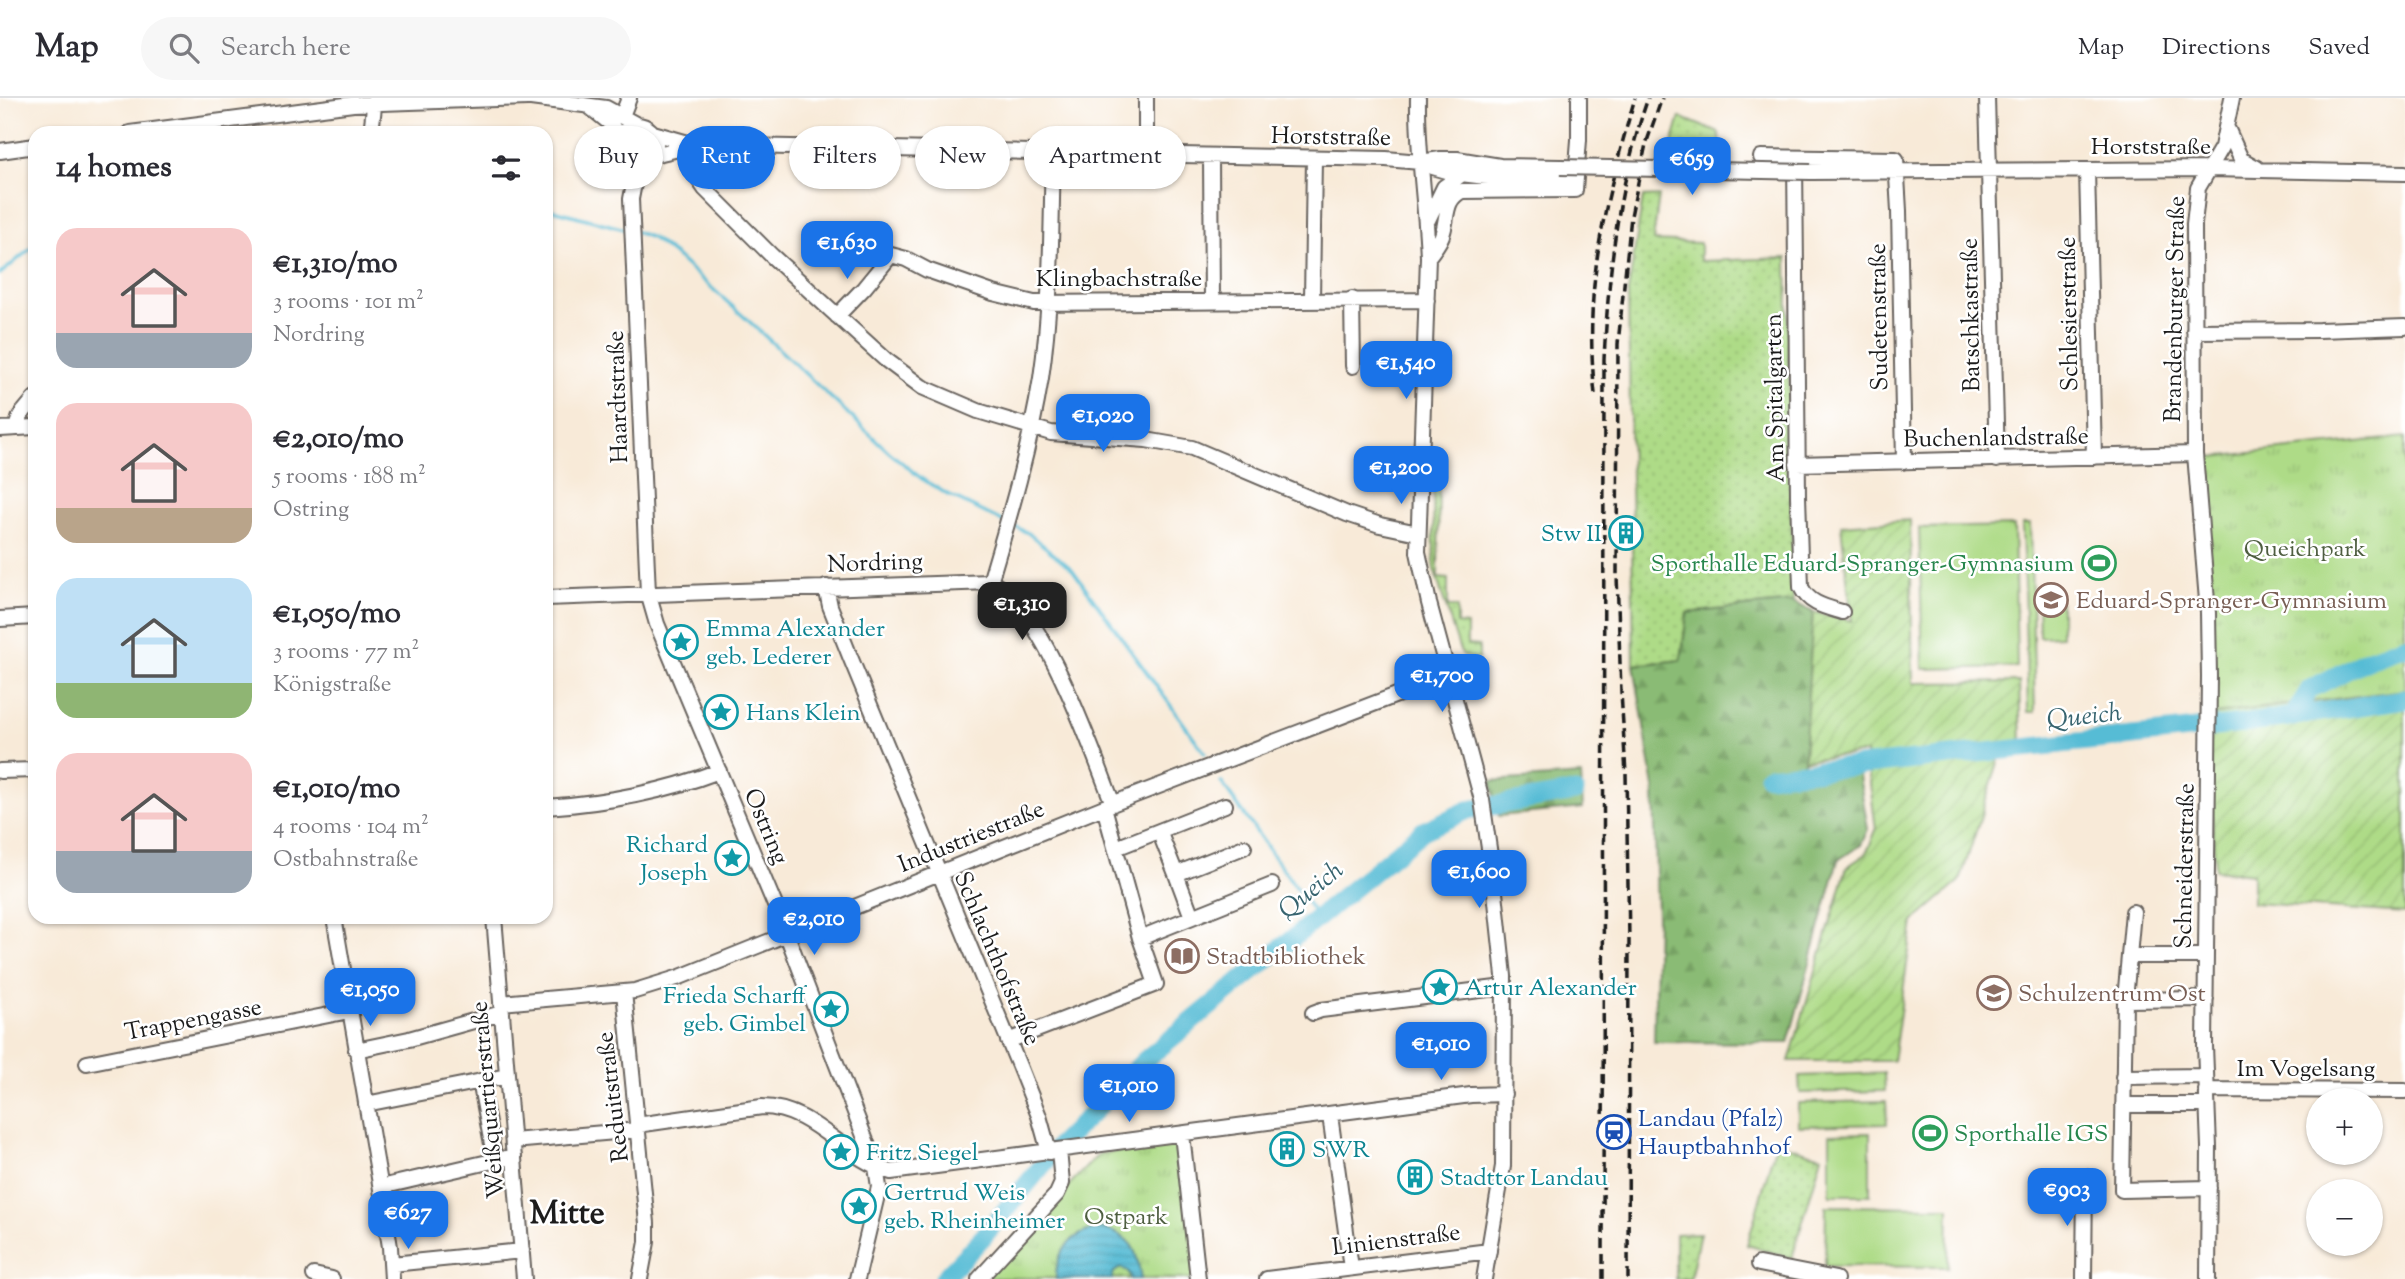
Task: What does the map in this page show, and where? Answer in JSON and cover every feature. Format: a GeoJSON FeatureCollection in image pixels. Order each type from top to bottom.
{"type":"FeatureCollection","features":[{"type":"Feature","properties":{"kind":"street","name":"Horststraße"},"geometry":{"type":"LineString","coordinates":[[181,126],[374,100],[529,98],[606,108],[640,126]]}},
{"type":"Feature","properties":{"kind":"street"},"geometry":{"type":"LineString","coordinates":[[622,116],[629,98]]}},
{"type":"Feature","properties":{"kind":"street"},"geometry":{"type":"LineString","coordinates":[[1146,98],[1146,126]]}},
{"type":"Feature","properties":{"kind":"street"},"geometry":{"type":"LineString","coordinates":[[1418,98],[1428,257],[1418,552],[1478,781],[1486,822],[1502,951],[1502,1180],[1484,1279]]}},
{"type":"Feature","properties":{"kind":"street"},"geometry":{"type":"LineString","coordinates":[[1428,257],[1443,235],[1448,205],[1457,194],[1469,190],[1575,190],[1578,98]]}},
{"type":"Feature","properties":{"kind":"street","name":"Batschkastraße"},"geometry":{"type":"LineString","coordinates":[[1987,98],[1997,460]]}},
{"type":"Feature","properties":{"kind":"street","name":"Brandenburger Straße"},"geometry":{"type":"LineString","coordinates":[[2195,454],[2195,203],[2202,179],[2220,153],[2228,130],[2232,98]]}},
{"type":"Feature","properties":{"kind":"street"},"geometry":{"type":"LineString","coordinates":[[372,126],[374,100]]}},
{"type":"Feature","properties":{"kind":"street"},"geometry":{"type":"LineString","coordinates":[[588,106],[612,126]]}},
{"type":"Feature","properties":{"kind":"street"},"geometry":{"type":"LineString","coordinates":[[2228,130],[2241,159],[2259,169]]}},
{"type":"Feature","properties":{"kind":"street"},"geometry":{"type":"LineString","coordinates":[[0,151],[28,147]]}},
{"type":"Feature","properties":{"kind":"street","name":"Horststraße"},"geometry":{"type":"LineString","coordinates":[[775,147],[1024,152]]}},
{"type":"Feature","properties":{"kind":"street","name":"Horststraße"},"geometry":{"type":"LineString","coordinates":[[1186,156],[1386,159],[1420,162],[1457,159],[1500,171]]}},
{"type":"Feature","properties":{"kind":"street"},"geometry":{"type":"LineString","coordinates":[[1211,157],[1212,301]]}},
{"type":"Feature","properties":{"kind":"street"},"geometry":{"type":"LineString","coordinates":[[1312,300],[1314,158]]}},
{"type":"Feature","properties":{"kind":"street","name":"Horststraße"},"geometry":{"type":"LineString","coordinates":[[1761,158],[1885,158],[1895,159],[1897,171]]}},
{"type":"Feature","properties":{"kind":"street","name":"Am Spitalgarten"},"geometry":{"type":"LineString","coordinates":[[1795,158],[1797,464],[1801,587],[1812,602],[1842,612]]}},
{"type":"Feature","properties":{"kind":"street","name":"Horststraße"},"geometry":{"type":"LineString","coordinates":[[1420,162],[1440,171],[1461,175],[1500,171],[1865,179],[1897,171],[2259,169],[2405,173]]}},
{"type":"Feature","properties":{"kind":"street","name":"Schlesierstraße"},"geometry":{"type":"LineString","coordinates":[[2087,170],[2094,457]]}},
{"type":"Feature","properties":{"kind":"street","name":"Sudetenstraße"},"geometry":{"type":"LineString","coordinates":[[1897,171],[1904,462]]}},
{"type":"Feature","properties":{"kind":"street"},"geometry":{"type":"LineString","coordinates":[[1427,222],[1440,192],[1447,183],[1461,175]]}},
{"type":"Feature","properties":{"kind":"street","name":"Haardtstraße"},"geometry":{"type":"LineString","coordinates":[[627,189],[631,199]]}},
{"type":"Feature","properties":{"kind":"street","name":"Haardtstraße"},"geometry":{"type":"LineString","coordinates":[[633,189],[631,199],[648,593]]}},
{"type":"Feature","properties":{"kind":"street"},"geometry":{"type":"LineString","coordinates":[[707,189],[772,256],[837,316],[886,360],[922,387],[978,411],[1051,433],[1146,440],[1192,448],[1348,514],[1380,525],[1418,533]]}},
{"type":"Feature","properties":{"kind":"street"},"geometry":{"type":"LineString","coordinates":[[1008,1041],[1156,984],[1140,938],[1116,848],[1109,805],[1050,652],[1006,592],[990,582],[1031,428],[1041,378],[1052,189]]}},
{"type":"Feature","properties":{"kind":"street","name":"Klingbachstraße"},"geometry":{"type":"LineString","coordinates":[[837,316],[891,255],[1010,298],[1047,303],[1427,300]]}},
{"type":"Feature","properties":{"kind":"street"},"geometry":{"type":"LineString","coordinates":[[1352,299],[1353,366]]}},
{"type":"Feature","properties":{"kind":"street"},"geometry":{"type":"LineString","coordinates":[[2194,331],[2405,327]]}},
{"type":"Feature","properties":{"kind":"street"},"geometry":{"type":"LineString","coordinates":[[16,428],[20,416],[28,406]]}},
{"type":"Feature","properties":{"kind":"street"},"geometry":{"type":"LineString","coordinates":[[0,429],[28,427]]}},
{"type":"Feature","properties":{"kind":"street","name":"Buchenlandstraße"},"geometry":{"type":"LineString","coordinates":[[1797,464],[2195,454]]}},
{"type":"Feature","properties":{"kind":"street","name":"Schneiderstraße"},"geometry":{"type":"LineString","coordinates":[[2195,454],[2208,613],[2208,1279]]}},
{"type":"Feature","properties":{"kind":"street","name":"Nordring"},"geometry":{"type":"LineString","coordinates":[[553,598],[990,582]]}},
{"type":"Feature","properties":{"kind":"street","name":"Schlachthofstraße"},"geometry":{"type":"LineString","coordinates":[[827,587],[830,606],[850,659],[1054,1151],[1062,1183],[1057,1194],[979,1279]]}},
{"type":"Feature","properties":{"kind":"street","name":"Ostring"},"geometry":{"type":"LineString","coordinates":[[648,593],[657,624],[787,934],[876,1167],[879,1187],[857,1279]]}},
{"type":"Feature","properties":{"kind":"street"},"geometry":{"type":"LineString","coordinates":[[0,619],[28,617]]}},
{"type":"Feature","properties":{"kind":"street","name":"Industriestraße"},"geometry":{"type":"LineString","coordinates":[[356,1050],[409,1039],[502,1008],[645,989],[680,977],[1109,805],[1449,675]]}},
{"type":"Feature","properties":{"kind":"street"},"geometry":{"type":"LineString","coordinates":[[0,771],[28,770]]}},
{"type":"Feature","properties":{"kind":"street"},"geometry":{"type":"LineString","coordinates":[[553,806],[595,803],[631,796],[698,780],[719,771]]}},
{"type":"Feature","properties":{"kind":"street"},"geometry":{"type":"LineString","coordinates":[[1116,848],[1225,805]]}},
{"type":"Feature","properties":{"kind":"street"},"geometry":{"type":"LineString","coordinates":[[1159,831],[1192,917]]}},
{"type":"Feature","properties":{"kind":"street"},"geometry":{"type":"LineString","coordinates":[[1176,874],[1244,847]]}},
{"type":"Feature","properties":{"kind":"street"},"geometry":{"type":"LineString","coordinates":[[1140,938],[1272,885]]}},
{"type":"Feature","properties":{"kind":"street"},"geometry":{"type":"LineString","coordinates":[[2133,912],[2125,1000],[2122,1190],[2209,1188]]}},
{"type":"Feature","properties":{"kind":"street"},"geometry":{"type":"LineString","coordinates":[[335,924],[380,1188],[392,1279]]}},
{"type":"Feature","properties":{"kind":"street","name":"Weißquartierstraße"},"geometry":{"type":"LineString","coordinates":[[495,924],[524,1279]]}},
{"type":"Feature","properties":{"kind":"street"},"geometry":{"type":"LineString","coordinates":[[2129,956],[2206,956]]}},
{"type":"Feature","properties":{"kind":"street"},"geometry":{"type":"LineString","coordinates":[[1313,1013],[1450,992],[1504,987]]}},
{"type":"Feature","properties":{"kind":"street","name":"Reduitstraße"},"geometry":{"type":"LineString","coordinates":[[624,992],[648,1233],[640,1279]]}},
{"type":"Feature","properties":{"kind":"street"},"geometry":{"type":"LineString","coordinates":[[2125,1000],[2206,999]]}},
{"type":"Feature","properties":{"kind":"street","name":"Trappengasse"},"geometry":{"type":"LineString","coordinates":[[87,1063],[349,1011]]}},
{"type":"Feature","properties":{"kind":"street"},"geometry":{"type":"LineString","coordinates":[[366,1104],[507,1076]]}},
{"type":"Feature","properties":{"kind":"street"},"geometry":{"type":"LineString","coordinates":[[2123,1077],[2206,1090]]}},
{"type":"Feature","properties":{"kind":"street"},"geometry":{"type":"LineString","coordinates":[[480,1081],[495,1160]]}},
{"type":"Feature","properties":{"kind":"street"},"geometry":{"type":"LineString","coordinates":[[2123,1105],[2206,1090]]}},
{"type":"Feature","properties":{"kind":"street","name":"Im Vogelsang"},"geometry":{"type":"LineString","coordinates":[[2206,1090],[2405,1091]]}},
{"type":"Feature","properties":{"kind":"street"},"geometry":{"type":"LineString","coordinates":[[380,1188],[495,1160],[514,1148],[770,1107],[803,1117],[876,1167],[895,1172],[1471,1095],[1504,1094]]}},
{"type":"Feature","properties":{"kind":"street"},"geometry":{"type":"LineString","coordinates":[[1330,1115],[1351,1268]]}},
{"type":"Feature","properties":{"kind":"street"},"geometry":{"type":"LineString","coordinates":[[1182,1135],[1198,1279]]}},
{"type":"Feature","properties":{"kind":"street"},"geometry":{"type":"LineString","coordinates":[[2084,1279],[2085,1177]]}},
{"type":"Feature","properties":{"kind":"street"},"geometry":{"type":"LineString","coordinates":[[392,1264],[522,1251]]}},
{"type":"Feature","properties":{"kind":"street","name":"Linienstraße"},"geometry":{"type":"LineString","coordinates":[[1267,1279],[1489,1251]]}},
{"type":"Feature","properties":{"kind":"street"},"geometry":{"type":"LineString","coordinates":[[1759,1264],[1813,1277],[1836,1279]]}},
{"type":"Feature","properties":{"kind":"street"},"geometry":{"type":"LineString","coordinates":[[314,1275],[332,1279]]}},
{"type":"Feature","properties":{"kind":"green space"},"geometry":{"type":"Polygon","coordinates":[[[1680,117],[1719,133],[1720,153],[1668,158],[1680,117]]]}},
{"type":"Feature","properties":{"kind":"green space"},"geometry":{"type":"Polygon","coordinates":[[[1659,196],[1653,241],[1700,243],[1700,261],[1787,258],[1793,602],[1687,613],[1681,660],[1634,665],[1628,292],[1643,197],[1659,196]]]}},
{"type":"Feature","properties":{"kind":"green space","name":"Queichpark"},"geometry":{"type":"Polygon","coordinates":[[[2405,437],[2405,690],[2207,715],[2202,458],[2405,437]]]}},
{"type":"Feature","properties":{"kind":"green space"},"geometry":{"type":"Polygon","coordinates":[[[1433,474],[1439,474],[1438,578],[1448,579],[1448,607],[1457,607],[1457,624],[1467,625],[1467,645],[1479,646],[1479,659],[1464,656],[1460,651],[1434,569],[1433,474]]]}},
{"type":"Feature","properties":{"kind":"green space"},"geometry":{"type":"Polygon","coordinates":[[[1910,520],[1913,683],[2019,682],[2021,744],[2003,747],[1960,881],[1913,922],[1893,1061],[1789,1061],[1847,867],[1866,854],[1876,830],[1866,753],[1804,760],[1813,612],[1852,621],[1841,525],[1910,520]]]}},
{"type":"Feature","properties":{"kind":"green space"},"geometry":{"type":"Polygon","coordinates":[[[2022,524],[2030,524],[2035,712],[2028,712],[2022,524]]]}},
{"type":"Feature","properties":{"kind":"green space"},"geometry":{"type":"Polygon","coordinates":[[[2014,526],[2017,667],[1923,669],[1919,528],[2014,526]]]}},
{"type":"Feature","properties":{"kind":"green space"},"geometry":{"type":"Polygon","coordinates":[[[1793,602],[1813,612],[1803,775],[1858,770],[1868,829],[1861,845],[1838,860],[1788,1043],[1654,1042],[1657,917],[1654,787],[1634,665],[1681,660],[1687,613],[1793,602]]]}},
{"type":"Feature","properties":{"kind":"green space"},"geometry":{"type":"Polygon","coordinates":[[[2038,602],[2061,602],[2061,636],[2039,637],[2038,602]]]}},
{"type":"Feature","properties":{"kind":"green space"},"geometry":{"type":"Polygon","coordinates":[[[2405,690],[2405,698],[2207,723],[2207,715],[2405,690]]]}},
{"type":"Feature","properties":{"kind":"green space"},"geometry":{"type":"Polygon","coordinates":[[[2405,698],[2405,913],[2253,903],[2253,874],[2215,870],[2207,723],[2405,698]]]}},
{"type":"Feature","properties":{"kind":"green space"},"geometry":{"type":"Polygon","coordinates":[[[1581,775],[1583,808],[1499,816],[1491,781],[1581,775]]]}},
{"type":"Feature","properties":{"kind":"green space"},"geometry":{"type":"Polygon","coordinates":[[[1884,1073],[1885,1091],[1800,1093],[1799,1076],[1884,1073]]]}},
{"type":"Feature","properties":{"kind":"green space"},"geometry":{"type":"Polygon","coordinates":[[[1886,1101],[1887,1124],[1798,1126],[1798,1103],[1886,1101]]]}},
{"type":"Feature","properties":{"kind":"green space"},"geometry":{"type":"Polygon","coordinates":[[[1870,1133],[1870,1195],[1830,1195],[1830,1134],[1870,1133]]]}},
{"type":"Feature","properties":{"kind":"green space","name":"Ostpark"},"geometry":{"type":"Polygon","coordinates":[[[1182,1143],[1196,1279],[979,1278],[1099,1154],[1182,1143]]]}},
{"type":"Feature","properties":{"kind":"green space"},"geometry":{"type":"Polygon","coordinates":[[[1776,1143],[1822,1156],[1792,1258],[1747,1245],[1776,1143]]]}},
{"type":"Feature","properties":{"kind":"green space"},"geometry":{"type":"Polygon","coordinates":[[[1826,1206],[1949,1207],[1948,1267],[1825,1266],[1826,1206]]]}},
{"type":"Feature","properties":{"kind":"green space"},"geometry":{"type":"Polygon","coordinates":[[[1700,1233],[1690,1279],[1675,1279],[1675,1234],[1700,1233]]]}},
{"type":"Feature","properties":{"kind":"water"},"geometry":{"type":"Polygon","coordinates":[[[1102,1228],[1121,1236],[1132,1246],[1141,1279],[1131,1279],[1129,1273],[1121,1268],[1114,1272],[1112,1279],[1056,1279],[1059,1259],[1068,1244],[1083,1233],[1102,1228]]]}},
{"type":"Feature","properties":{"kind":"waterway"},"geometry":{"type":"LineString","coordinates":[[553,210],[628,230]]}},
{"type":"Feature","properties":{"kind":"waterway"},"geometry":{"type":"LineString","coordinates":[[636,232],[652,238],[678,258],[889,452],[922,479],[1004,522]]}},
{"type":"Feature","properties":{"kind":"waterway"},"geometry":{"type":"LineString","coordinates":[[0,274],[28,251]]}},
{"type":"Feature","properties":{"kind":"waterway"},"geometry":{"type":"LineString","coordinates":[[1011,525],[1028,533],[1072,569],[1205,753]]}},
{"type":"Feature","properties":{"kind":"waterway"},"geometry":{"type":"LineString","coordinates":[[2293,717],[2310,689],[2369,659],[2405,646]]}},
{"type":"Feature","properties":{"kind":"waterway","name":"Queich"},"geometry":{"type":"LineString","coordinates":[[1768,776],[2243,724],[2405,699]]}},
{"type":"Feature","properties":{"kind":"waterway"},"geometry":{"type":"LineString","coordinates":[[1221,782],[1317,917]]}},
{"type":"Feature","properties":{"kind":"waterway","name":"Queich"},"geometry":{"type":"LineString","coordinates":[[943,1279],[983,1237],[1056,1149],[1145,1060],[1423,831],[1468,810],[1575,792]]}},
{"type":"Feature","properties":{"kind":"railway"},"geometry":{"type":"LineString","coordinates":[[1595,394],[1592,354],[1594,280],[1606,208],[1635,98]]}},
{"type":"Feature","properties":{"kind":"railway"},"geometry":{"type":"LineString","coordinates":[[1603,1279],[1604,359],[1609,292],[1622,195],[1648,98]]}},
{"type":"Feature","properties":{"kind":"railway"},"geometry":{"type":"LineString","coordinates":[[1628,1279],[1629,940],[1626,774],[1617,575],[1618,344],[1631,216],[1646,144],[1662,98]]}},
{"type":"Feature","properties":{"kind":"place","name":"Stw II"},"geometry":{"type":"Point","coordinates":[1626,533]}},
{"type":"Feature","properties":{"kind":"place","name":"Sporthalle Eduard-Spranger-Gymnasium"},"geometry":{"type":"Point","coordinates":[2099,563]}},
{"type":"Feature","properties":{"kind":"place","name":"Eduard-Spranger-Gymnasium"},"geometry":{"type":"Point","coordinates":[2051,600]}},
{"type":"Feature","properties":{"kind":"place","name":"Emma Alexander geb. Lederer"},"geometry":{"type":"Point","coordinates":[681,642]}},
{"type":"Feature","properties":{"kind":"place","name":"Hans Klein"},"geometry":{"type":"Point","coordinates":[721,712]}},
{"type":"Feature","properties":{"kind":"place","name":"Richard Joseph"},"geometry":{"type":"Point","coordinates":[732,858]}},
{"type":"Feature","properties":{"kind":"place","name":"Stadtbibliothek"},"geometry":{"type":"Point","coordinates":[1182,956]}},
{"type":"Feature","properties":{"kind":"place","name":"Artur Alexander"},"geometry":{"type":"Point","coordinates":[1440,987]}},
{"type":"Feature","properties":{"kind":"place","name":"Schulzentrum Ost"},"geometry":{"type":"Point","coordinates":[1994,993]}},
{"type":"Feature","properties":{"kind":"place","name":"Frieda Scharff geb. Gimbel"},"geometry":{"type":"Point","coordinates":[831,1009]}},
{"type":"Feature","properties":{"kind":"place","name":"Landau (Pfalz) Hauptbahnhof"},"geometry":{"type":"Point","coordinates":[1614,1132]}},
{"type":"Feature","properties":{"kind":"place","name":"Sporthalle IGS"},"geometry":{"type":"Point","coordinates":[1930,1133]}},
{"type":"Feature","properties":{"kind":"place","name":"SWR"},"geometry":{"type":"Point","coordinates":[1287,1149]}},
{"type":"Feature","properties":{"kind":"place","name":"Fritz Siegel"},"geometry":{"type":"Point","coordinates":[841,1152]}},
{"type":"Feature","properties":{"kind":"place","name":"Stadttor Landau"},"geometry":{"type":"Point","coordinates":[1415,1177]}},
{"type":"Feature","properties":{"kind":"place","name":"Gertrud Weis geb. Rheinheimer"},"geometry":{"type":"Point","coordinates":[859,1206]}},
{"type":"Feature","properties":{"kind":"district","name":"Mitte"},"geometry":{"type":"Point","coordinates":[567,1212]}}]}
